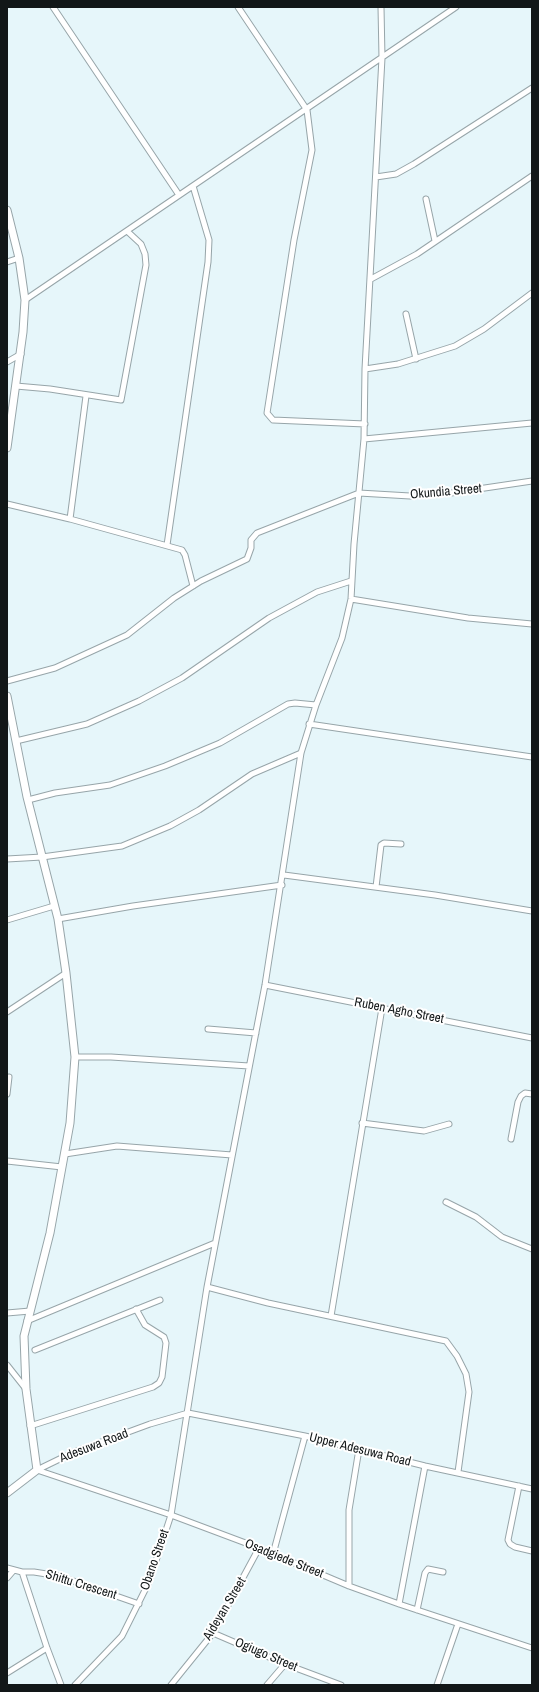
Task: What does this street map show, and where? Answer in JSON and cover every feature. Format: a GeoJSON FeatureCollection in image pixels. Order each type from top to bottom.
{"type":"FeatureCollection","features":[{"type":"Feature","properties":{"kind":"street"},"geometry":{"type":"LineString","coordinates":[[53,7],[179,196]]}},
{"type":"Feature","properties":{"kind":"street"},"geometry":{"type":"LineString","coordinates":[[238,7],[307,110],[312,150],[294,240],[266,410],[269,418],[273,420],[365,424]]}},
{"type":"Feature","properties":{"kind":"street","name":"Obano Street"},"geometry":{"type":"LineString","coordinates":[[75,1685],[122,1636],[149,1582],[171,1514],[207,1287],[265,985],[284,875],[301,753],[316,704],[342,638],[350,599],[365,424],[365,369],[382,58],[381,7]]}},
{"type":"Feature","properties":{"kind":"street"},"geometry":{"type":"LineString","coordinates":[[25,300],[307,110],[456,7]]}},
{"type":"Feature","properties":{"kind":"street"},"geometry":{"type":"LineString","coordinates":[[376,177],[396,174],[414,164],[532,88]]}},
{"type":"Feature","properties":{"kind":"street"},"geometry":{"type":"LineString","coordinates":[[371,279],[418,254],[532,176]]}},
{"type":"Feature","properties":{"kind":"street"},"geometry":{"type":"LineString","coordinates":[[167,545],[208,262],[209,240],[193,186]]}},
{"type":"Feature","properties":{"kind":"street"},"geometry":{"type":"LineString","coordinates":[[426,199],[435,241]]}},
{"type":"Feature","properties":{"kind":"street"},"geometry":{"type":"LineString","coordinates":[[7,210],[19,258],[25,300],[20,354],[7,448]]}},
{"type":"Feature","properties":{"kind":"street"},"geometry":{"type":"LineString","coordinates":[[16,386],[50,389],[86,396],[121,400],[146,266],[145,254],[141,244],[127,230]]}},
{"type":"Feature","properties":{"kind":"street"},"geometry":{"type":"LineString","coordinates":[[7,262],[19,258]]}},
{"type":"Feature","properties":{"kind":"street"},"geometry":{"type":"LineString","coordinates":[[365,369],[416,358],[455,346],[470,338],[532,295]]}},
{"type":"Feature","properties":{"kind":"street"},"geometry":{"type":"LineString","coordinates":[[406,314],[416,358]]}},
{"type":"Feature","properties":{"kind":"street"},"geometry":{"type":"LineString","coordinates":[[7,362],[20,354]]}},
{"type":"Feature","properties":{"kind":"street"},"geometry":{"type":"LineString","coordinates":[[70,519],[86,396]]}},
{"type":"Feature","properties":{"kind":"street"},"geometry":{"type":"LineString","coordinates":[[364,439],[532,423]]}},
{"type":"Feature","properties":{"kind":"street","name":"Okundia Street"},"geometry":{"type":"LineString","coordinates":[[359,493],[410,496],[451,494],[532,481]]}},
{"type":"Feature","properties":{"kind":"street"},"geometry":{"type":"LineString","coordinates":[[7,681],[55,668],[127,635],[174,598],[247,559],[250,554],[251,540],[257,533],[359,493]]}},
{"type":"Feature","properties":{"kind":"street"},"geometry":{"type":"LineString","coordinates":[[7,504],[70,519],[182,550],[185,554],[194,586]]}},
{"type":"Feature","properties":{"kind":"street"},"geometry":{"type":"LineString","coordinates":[[16,741],[87,724],[139,702],[182,678],[269,618],[317,592],[351,581]]}},
{"type":"Feature","properties":{"kind":"street"},"geometry":{"type":"LineString","coordinates":[[350,599],[468,618],[532,624]]}},
{"type":"Feature","properties":{"kind":"street"},"geometry":{"type":"LineString","coordinates":[[7,696],[28,800],[58,919],[66,973],[75,1057],[74,1089],[62,1167],[50,1233],[27,1321],[23,1350],[30,1426],[37,1470]]}},
{"type":"Feature","properties":{"kind":"street"},"geometry":{"type":"LineString","coordinates":[[28,800],[55,793],[110,784],[165,766],[220,743],[288,704],[295,702],[316,704]]}},
{"type":"Feature","properties":{"kind":"street"},"geometry":{"type":"LineString","coordinates":[[309,724],[532,757]]}},
{"type":"Feature","properties":{"kind":"street"},"geometry":{"type":"LineString","coordinates":[[7,859],[42,857],[122,846],[143,839],[199,810],[252,774],[301,753]]}},
{"type":"Feature","properties":{"kind":"street"},"geometry":{"type":"LineString","coordinates":[[376,887],[381,845],[384,843],[401,844]]}},
{"type":"Feature","properties":{"kind":"street"},"geometry":{"type":"LineString","coordinates":[[284,875],[376,887],[532,911]]}},
{"type":"Feature","properties":{"kind":"street"},"geometry":{"type":"LineString","coordinates":[[58,919],[147,904],[282,886]]}},
{"type":"Feature","properties":{"kind":"street"},"geometry":{"type":"LineString","coordinates":[[7,920],[54,906]]}},
{"type":"Feature","properties":{"kind":"street"},"geometry":{"type":"LineString","coordinates":[[7,1012],[66,973]]}},
{"type":"Feature","properties":{"kind":"street","name":"Ruben Agho Street"},"geometry":{"type":"LineString","coordinates":[[265,985],[532,1038]]}},
{"type":"Feature","properties":{"kind":"street"},"geometry":{"type":"LineString","coordinates":[[331,1316],[382,1008]]}},
{"type":"Feature","properties":{"kind":"street"},"geometry":{"type":"LineString","coordinates":[[208,1029],[256,1033]]}},
{"type":"Feature","properties":{"kind":"street"},"geometry":{"type":"LineString","coordinates":[[75,1057],[111,1057],[249,1066]]}},
{"type":"Feature","properties":{"kind":"street"},"geometry":{"type":"LineString","coordinates":[[7,1094],[9,1077]]}},
{"type":"Feature","properties":{"kind":"street"},"geometry":{"type":"LineString","coordinates":[[511,1139],[518,1102],[521,1096],[525,1094],[532,1094]]}},
{"type":"Feature","properties":{"kind":"street"},"geometry":{"type":"LineString","coordinates":[[362,1123],[424,1132],[449,1124]]}},
{"type":"Feature","properties":{"kind":"street"},"geometry":{"type":"LineString","coordinates":[[64,1154],[117,1146],[232,1155]]}},
{"type":"Feature","properties":{"kind":"street"},"geometry":{"type":"LineString","coordinates":[[7,1161],[62,1167]]}},
{"type":"Feature","properties":{"kind":"street"},"geometry":{"type":"LineString","coordinates":[[446,1202],[476,1217],[502,1237],[532,1249]]}},
{"type":"Feature","properties":{"kind":"street"},"geometry":{"type":"LineString","coordinates":[[27,1321],[215,1242]]}},
{"type":"Feature","properties":{"kind":"street"},"geometry":{"type":"LineString","coordinates":[[207,1287],[268,1303],[446,1341],[457,1356],[466,1374],[469,1392],[458,1472]]}},
{"type":"Feature","properties":{"kind":"street"},"geometry":{"type":"LineString","coordinates":[[35,1350],[160,1300]]}},
{"type":"Feature","properties":{"kind":"street"},"geometry":{"type":"LineString","coordinates":[[30,1426],[153,1387],[159,1383],[162,1377],[166,1343],[164,1337],[145,1325],[136,1309]]}},
{"type":"Feature","properties":{"kind":"street"},"geometry":{"type":"LineString","coordinates":[[7,1313],[30,1311]]}},
{"type":"Feature","properties":{"kind":"street"},"geometry":{"type":"LineString","coordinates":[[7,1365],[26,1389]]}},
{"type":"Feature","properties":{"kind":"street","name":"Upper Adesuwa Road"},"geometry":{"type":"LineString","coordinates":[[188,1413],[305,1436],[425,1466],[532,1489]]}},
{"type":"Feature","properties":{"kind":"street","name":"Adesuwa Road"},"geometry":{"type":"LineString","coordinates":[[7,1493],[37,1470],[74,1452],[188,1413]]}},
{"type":"Feature","properties":{"kind":"street"},"geometry":{"type":"LineString","coordinates":[[273,1554],[305,1436]]}},
{"type":"Feature","properties":{"kind":"street"},"geometry":{"type":"LineString","coordinates":[[349,1586],[349,1510],[359,1449]]}},
{"type":"Feature","properties":{"kind":"street"},"geometry":{"type":"LineString","coordinates":[[399,1604],[425,1466]]}},
{"type":"Feature","properties":{"kind":"street","name":"Osadgiede Street"},"geometry":{"type":"LineString","coordinates":[[37,1470],[171,1514],[259,1548],[349,1586],[532,1648]]}},
{"type":"Feature","properties":{"kind":"street"},"geometry":{"type":"LineString","coordinates":[[519,1486],[508,1540],[510,1544],[515,1547],[532,1551]]}},
{"type":"Feature","properties":{"kind":"street","name":"Aideyan Street"},"geometry":{"type":"LineString","coordinates":[[171,1685],[213,1633],[259,1548]]}},
{"type":"Feature","properties":{"kind":"street"},"geometry":{"type":"LineString","coordinates":[[7,1568],[13,1571],[7,1578]]}},
{"type":"Feature","properties":{"kind":"street"},"geometry":{"type":"LineString","coordinates":[[417,1610],[425,1573],[428,1570],[443,1572]]}},
{"type":"Feature","properties":{"kind":"street","name":"Shittu Crescent"},"geometry":{"type":"LineString","coordinates":[[13,1571],[34,1572],[59,1576],[139,1604]]}},
{"type":"Feature","properties":{"kind":"street"},"geometry":{"type":"LineString","coordinates":[[22,1572],[47,1648],[62,1685]]}},
{"type":"Feature","properties":{"kind":"street"},"geometry":{"type":"LineString","coordinates":[[437,1685],[458,1624]]}},
{"type":"Feature","properties":{"kind":"street","name":"Ogiugo Street"},"geometry":{"type":"LineString","coordinates":[[213,1633],[285,1664],[341,1685]]}},
{"type":"Feature","properties":{"kind":"street"},"geometry":{"type":"LineString","coordinates":[[7,1673],[47,1648]]}},
{"type":"Feature","properties":{"kind":"street"},"geometry":{"type":"LineString","coordinates":[[267,1685],[285,1664]]}}]}
